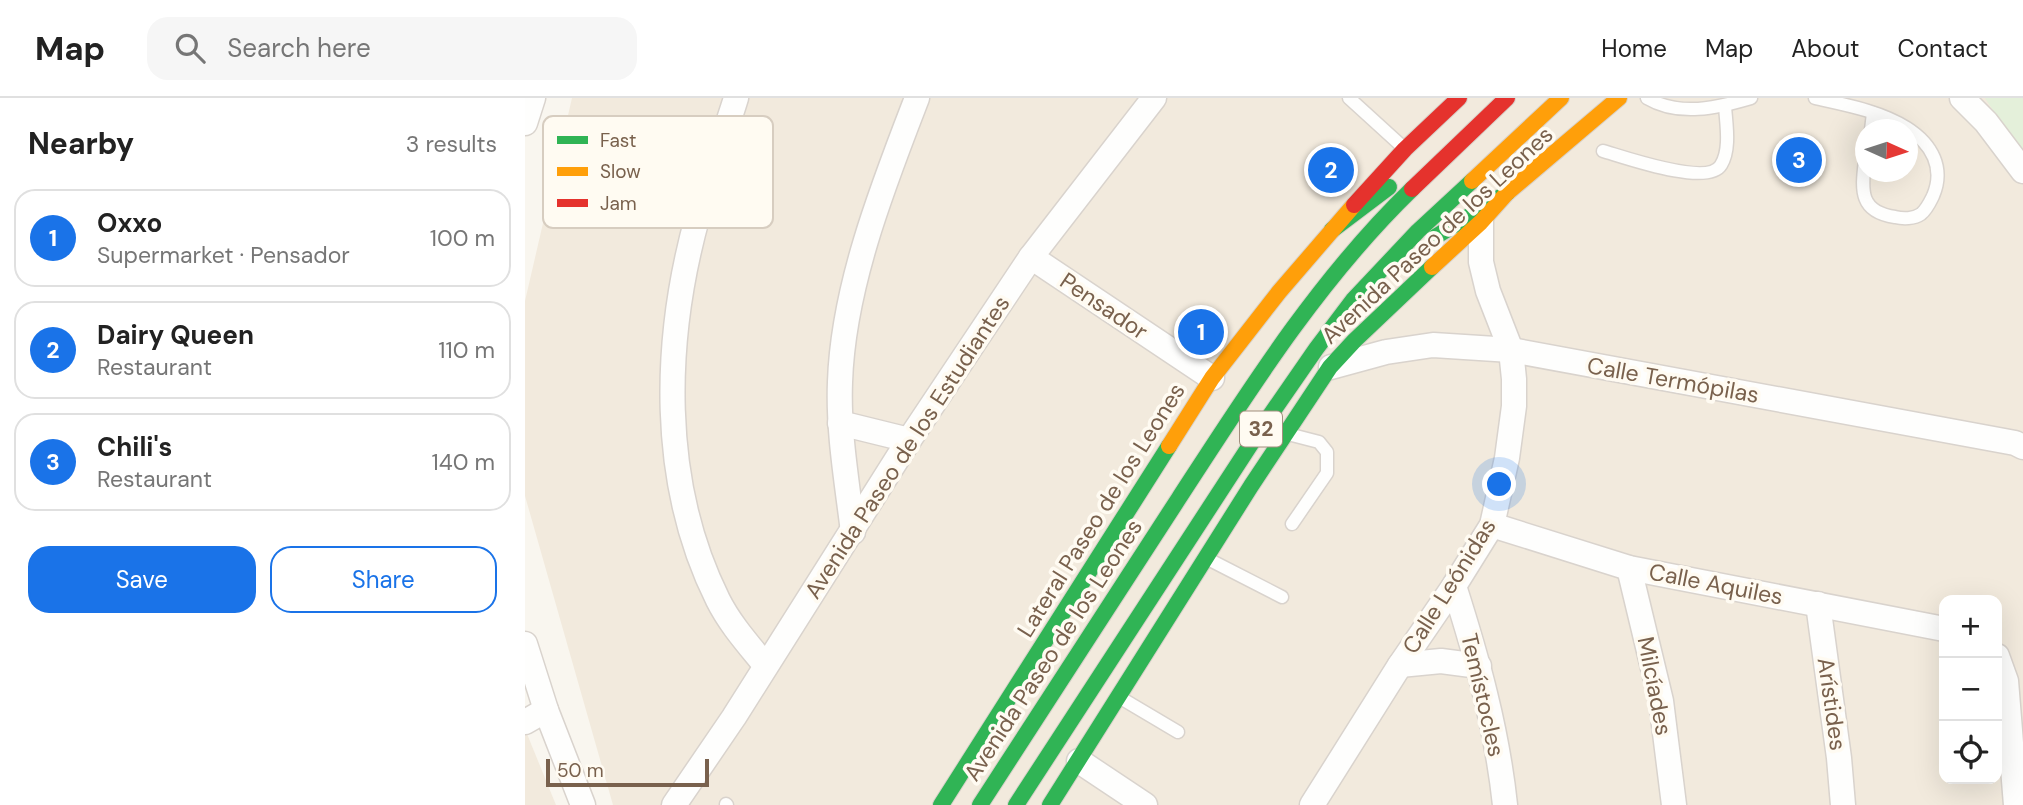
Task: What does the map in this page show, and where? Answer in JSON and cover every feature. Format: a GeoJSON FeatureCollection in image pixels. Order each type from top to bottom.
{"type":"FeatureCollection","features":[{"type":"Feature","properties":{"kind":"main road","name":"Lateral Paseo de los Leones"},"geometry":{"type":"LineString","coordinates":[[941,805],[1212,378],[1279,292],[1332,230],[1405,149],[1459,98]]}},
{"type":"Feature","properties":{"kind":"main road","name":"Avenida Paseo de los Leones"},"geometry":{"type":"LineString","coordinates":[[1016,805],[1270,416],[1353,300],[1418,231],[1561,98]]}},
{"type":"Feature","properties":{"kind":"main road","name":"Avenida Paseo de los Leones"},"geometry":{"type":"LineString","coordinates":[[1050,805],[1285,433],[1330,367],[1355,340],[1481,222],[1507,193],[1619,98]]}},
{"type":"Feature","properties":{"kind":"main road","name":"Avenida Paseo de los Leones"},"geometry":{"type":"LineString","coordinates":[[980,805],[1236,410],[1317,297],[1389,212],[1506,99]]}},
{"type":"Feature","properties":{"kind":"main road"},"geometry":{"type":"LineString","coordinates":[[1332,230],[1506,99]]}},
{"type":"Feature","properties":{"kind":"main road"},"geometry":{"type":"LineString","coordinates":[[1382,269],[1507,193]]}},
{"type":"Feature","properties":{"kind":"street"},"geometry":{"type":"LineString","coordinates":[[525,123],[533,98]]}},
{"type":"Feature","properties":{"kind":"street"},"geometry":{"type":"LineString","coordinates":[[730,116],[736,98]]}},
{"type":"Feature","properties":{"kind":"street"},"geometry":{"type":"LineString","coordinates":[[853,532],[840,423],[840,380],[847,324],[865,243],[917,98]]}},
{"type":"Feature","properties":{"kind":"street","name":"Avenida Paseo de los Estudiantes"},"geometry":{"type":"LineString","coordinates":[[674,805],[734,718],[909,440],[1031,257],[1154,98]]}},
{"type":"Feature","properties":{"kind":"street"},"geometry":{"type":"LineString","coordinates":[[1427,127],[1449,98]]}},
{"type":"Feature","properties":{"kind":"street"},"geometry":{"type":"LineString","coordinates":[[1962,98],[1986,122],[2023,171]]}},
{"type":"Feature","properties":{"kind":"street","name":"Calle Leónidas"},"geometry":{"type":"LineString","coordinates":[[1312,805],[1492,524],[1507,458],[1514,406],[1511,350],[1487,291],[1481,262],[1481,222]]}},
{"type":"Feature","properties":{"kind":"street"},"geometry":{"type":"LineString","coordinates":[[695,228],[681,290],[671,381],[678,477],[699,554],[719,601],[737,631],[765,665]]}},
{"type":"Feature","properties":{"kind":"street","name":"Pensador"},"geometry":{"type":"LineString","coordinates":[[1031,257],[1212,378]]}},
{"type":"Feature","properties":{"kind":"street","name":"Calle Termópilas"},"geometry":{"type":"LineString","coordinates":[[1330,367],[1386,352],[1433,345],[1511,350],[2020,444]]}},
{"type":"Feature","properties":{"kind":"street"},"geometry":{"type":"LineString","coordinates":[[840,423],[909,440]]}},
{"type":"Feature","properties":{"kind":"street","name":"Calle Aquiles"},"geometry":{"type":"LineString","coordinates":[[1492,524],[1629,568],[1939,628]]}},
{"type":"Feature","properties":{"kind":"street","name":"Milcíades"},"geometry":{"type":"LineString","coordinates":[[1629,568],[1661,701],[1674,805]]}},
{"type":"Feature","properties":{"kind":"street","name":"Temístocles"},"geometry":{"type":"LineString","coordinates":[[1454,586],[1479,666],[1493,725],[1505,805]]}},
{"type":"Feature","properties":{"kind":"street","name":"Arístides"},"geometry":{"type":"LineString","coordinates":[[1818,604],[1843,805]]}},
{"type":"Feature","properties":{"kind":"street"},"geometry":{"type":"LineString","coordinates":[[525,644],[536,716],[583,805]]}},
{"type":"Feature","properties":{"kind":"street"},"geometry":{"type":"LineString","coordinates":[[1400,665],[1441,660],[1479,666]]}},
{"type":"Feature","properties":{"kind":"street"},"geometry":{"type":"LineString","coordinates":[[2002,670],[2010,715],[2016,805]]}},
{"type":"Feature","properties":{"kind":"street"},"geometry":{"type":"LineString","coordinates":[[1079,761],[1145,805]]}},
{"type":"Feature","properties":{"kind":"street"},"geometry":{"type":"LineString","coordinates":[[1332,775],[1337,805]]}},
{"type":"Feature","properties":{"kind":"lane"},"geometry":{"type":"LineString","coordinates":[[1349,98],[1405,149]]}},
{"type":"Feature","properties":{"kind":"lane"},"geometry":{"type":"LineString","coordinates":[[1647,98],[1668,108],[1725,106],[1751,98]]}},
{"type":"Feature","properties":{"kind":"lane"},"geometry":{"type":"LineString","coordinates":[[1815,98],[1887,119]]}},
{"type":"Feature","properties":{"kind":"lane"},"geometry":{"type":"LineString","coordinates":[[1603,151],[1693,174],[1712,173],[1721,165],[1725,154],[1725,106]]}},
{"type":"Feature","properties":{"kind":"lane"},"geometry":{"type":"LineString","coordinates":[[1872,119],[1873,113]]}},
{"type":"Feature","properties":{"kind":"lane"},"geometry":{"type":"LineString","coordinates":[[1864,182],[1866,202],[1874,210],[1885,216],[1903,219],[1919,215],[1929,205],[1938,177],[1937,160],[1918,138]]}},
{"type":"Feature","properties":{"kind":"lane"},"geometry":{"type":"LineString","coordinates":[[1285,433],[1319,442],[1327,452],[1327,473],[1291,524]]}},
{"type":"Feature","properties":{"kind":"lane"},"geometry":{"type":"LineString","coordinates":[[1206,558],[1282,597]]}},
{"type":"Feature","properties":{"kind":"lane"},"geometry":{"type":"LineString","coordinates":[[1119,697],[1178,732]]}},
{"type":"Feature","properties":{"kind":"shaded area"},"geometry":{"type":"Polygon","coordinates":[[[572,98],[2023,98],[2023,805],[613,805],[525,496],[525,301],[543,223],[543,228],[773,228],[773,116],[568,116],[572,98]]]}},
{"type":"Feature","properties":{"kind":"shaded area"},"geometry":{"type":"Polygon","coordinates":[[[525,729],[556,805],[525,805],[525,729]]]}},
{"type":"Feature","properties":{"kind":"green space"},"geometry":{"type":"Polygon","coordinates":[[[1985,98],[2023,98],[2023,149],[2013,142],[1985,98]]]}},
{"type":"Feature","properties":{"kind":"traffic: fast"},"geometry":{"type":"LineString","coordinates":[[1016,805],[1262,427],[1316,349],[1353,300],[1418,231],[1472,181]]}},
{"type":"Feature","properties":{"kind":"traffic: fast"},"geometry":{"type":"LineString","coordinates":[[1332,230],[1389,187]]}},
{"type":"Feature","properties":{"kind":"traffic: fast"},"geometry":{"type":"LineString","coordinates":[[980,805],[1259,376],[1346,260],[1412,189]]}},
{"type":"Feature","properties":{"kind":"traffic: fast"},"geometry":{"type":"LineString","coordinates":[[1435,237],[1507,193]]}},
{"type":"Feature","properties":{"kind":"traffic: fast"},"geometry":{"type":"LineString","coordinates":[[1050,805],[1251,486],[1330,367],[1432,267]]}},
{"type":"Feature","properties":{"kind":"traffic: fast"},"geometry":{"type":"LineString","coordinates":[[941,805],[1169,446]]}},
{"type":"Feature","properties":{"kind":"traffic: slow"},"geometry":{"type":"LineString","coordinates":[[1472,181],[1561,98]]}},
{"type":"Feature","properties":{"kind":"traffic: slow"},"geometry":{"type":"LineString","coordinates":[[1432,267],[1481,222],[1507,193],[1619,98]]}},
{"type":"Feature","properties":{"kind":"traffic: slow"},"geometry":{"type":"LineString","coordinates":[[1169,446],[1212,378],[1279,292],[1354,205]]}},
{"type":"Feature","properties":{"kind":"traffic: jam"},"geometry":{"type":"LineString","coordinates":[[1354,205],[1405,149],[1459,98]]}},
{"type":"Feature","properties":{"kind":"traffic: jam"},"geometry":{"type":"LineString","coordinates":[[1412,189],[1507,98]]}},
{"type":"Feature","properties":{"kind":"place","name":"Chili's"},"geometry":{"type":"Point","coordinates":[1799,160]}},
{"type":"Feature","properties":{"kind":"place","name":"Dairy Queen"},"geometry":{"type":"Point","coordinates":[1331,170]}},
{"type":"Feature","properties":{"kind":"place","name":"Oxxo"},"geometry":{"type":"Point","coordinates":[1201,332]}}]}
